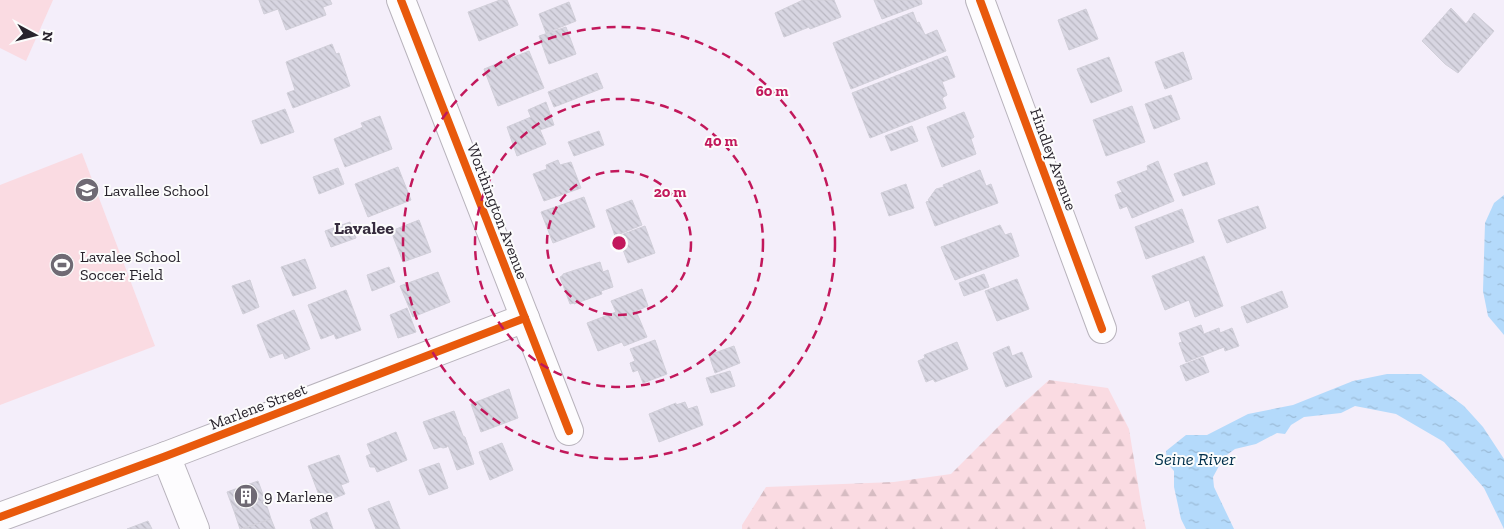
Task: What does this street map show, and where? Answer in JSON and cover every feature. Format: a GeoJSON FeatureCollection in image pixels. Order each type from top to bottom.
{"type":"FeatureCollection","features":[{"type":"Feature","properties":{"kind":"street","name":"Worthington Avenue"},"geometry":{"type":"LineString","coordinates":[[402,0],[569,431]]}},
{"type":"Feature","properties":{"kind":"street","name":"Hindley Avenue"},"geometry":{"type":"LineString","coordinates":[[980,0],[1102,329]]}},
{"type":"Feature","properties":{"kind":"street","name":"Marlene Street"},"geometry":{"type":"LineString","coordinates":[[0,517],[166,456],[525,318]]}},
{"type":"Feature","properties":{"kind":"street"},"geometry":{"type":"LineString","coordinates":[[166,456],[195,529]]}},
{"type":"Feature","properties":{"kind":"green space"},"geometry":{"type":"Polygon","coordinates":[[[0,0],[53,0],[26,61],[0,48],[0,0]]]}},
{"type":"Feature","properties":{"kind":"green space","name":"Lavalee School Soccer Field"},"geometry":{"type":"Polygon","coordinates":[[[82,153],[155,346],[0,405],[0,185],[82,153]]]}},
{"type":"Feature","properties":{"kind":"green space"},"geometry":{"type":"Polygon","coordinates":[[[1049,380],[1108,388],[1129,429],[1146,529],[742,529],[742,525],[766,487],[894,482],[951,474],[1004,421],[1049,380]]]}},
{"type":"Feature","properties":{"kind":"water"},"geometry":{"type":"Polygon","coordinates":[[[1504,195],[1504,335],[1488,316],[1483,291],[1485,223],[1494,203],[1504,195]]]}},
{"type":"Feature","properties":{"kind":"water","name":"Seine River"},"geometry":{"type":"Polygon","coordinates":[[[1387,374],[1421,374],[1464,406],[1483,427],[1504,459],[1504,529],[1484,488],[1444,442],[1396,414],[1355,406],[1341,413],[1304,417],[1291,425],[1285,434],[1277,433],[1256,444],[1235,449],[1224,457],[1213,477],[1214,487],[1234,529],[1186,529],[1181,519],[1174,487],[1174,471],[1167,463],[1166,451],[1186,435],[1207,435],[1248,414],[1293,405],[1353,381],[1387,374]]]}},
{"type":"Feature","properties":{"kind":"building"},"geometry":{"type":"Polygon","coordinates":[[[259,0],[330,0],[332,4],[323,7],[326,15],[286,30],[278,9],[264,14],[259,0]]]}},
{"type":"Feature","properties":{"kind":"building"},"geometry":{"type":"Polygon","coordinates":[[[500,0],[507,0],[518,25],[479,41],[468,12],[500,0]]]}},
{"type":"Feature","properties":{"kind":"building"},"geometry":{"type":"Polygon","coordinates":[[[803,0],[834,0],[841,17],[784,37],[775,13],[803,0]]]}},
{"type":"Feature","properties":{"kind":"building"},"geometry":{"type":"Polygon","coordinates":[[[874,0],[921,0],[922,4],[882,19],[874,0]]]}},
{"type":"Feature","properties":{"kind":"building"},"geometry":{"type":"Polygon","coordinates":[[[569,2],[576,21],[546,33],[539,14],[569,2]]]}},
{"type":"Feature","properties":{"kind":"building"},"geometry":{"type":"Polygon","coordinates":[[[1451,8],[1466,24],[1474,13],[1494,31],[1458,73],[1445,64],[1422,41],[1451,8]]]}},
{"type":"Feature","properties":{"kind":"building"},"geometry":{"type":"Polygon","coordinates":[[[1086,9],[1098,39],[1069,50],[1058,20],[1086,9]]]}},
{"type":"Feature","properties":{"kind":"building"},"geometry":{"type":"Polygon","coordinates":[[[913,12],[917,23],[919,22],[925,35],[937,30],[946,51],[851,89],[833,43],[913,12]]]}},
{"type":"Feature","properties":{"kind":"building"},"geometry":{"type":"Polygon","coordinates":[[[566,27],[576,54],[549,64],[539,36],[566,27]]]}},
{"type":"Feature","properties":{"kind":"building"},"geometry":{"type":"Polygon","coordinates":[[[332,44],[336,54],[339,53],[350,86],[293,108],[287,93],[295,90],[286,62],[332,44]]]}},
{"type":"Feature","properties":{"kind":"building"},"geometry":{"type":"Polygon","coordinates":[[[529,51],[544,88],[498,106],[484,69],[529,51]]]}},
{"type":"Feature","properties":{"kind":"building"},"geometry":{"type":"Polygon","coordinates":[[[1183,52],[1192,79],[1165,89],[1155,62],[1183,52]]]}},
{"type":"Feature","properties":{"kind":"building"},"geometry":{"type":"Polygon","coordinates":[[[947,56],[955,77],[942,82],[947,95],[942,98],[946,108],[870,138],[852,93],[947,56]]]}},
{"type":"Feature","properties":{"kind":"building"},"geometry":{"type":"Polygon","coordinates":[[[1109,57],[1122,91],[1091,103],[1077,69],[1109,57]]]}},
{"type":"Feature","properties":{"kind":"building"},"geometry":{"type":"Polygon","coordinates":[[[597,73],[603,88],[554,107],[548,92],[597,73]]]}},
{"type":"Feature","properties":{"kind":"building"},"geometry":{"type":"Polygon","coordinates":[[[1171,95],[1180,119],[1154,129],[1145,104],[1171,95]]]}},
{"type":"Feature","properties":{"kind":"building"},"geometry":{"type":"Polygon","coordinates":[[[546,102],[554,125],[540,130],[546,144],[517,156],[507,127],[531,117],[528,110],[546,102]]]}},
{"type":"Feature","properties":{"kind":"building"},"geometry":{"type":"Polygon","coordinates":[[[1132,106],[1145,142],[1106,156],[1093,120],[1132,106]]]}},
{"type":"Feature","properties":{"kind":"building"},"geometry":{"type":"Polygon","coordinates":[[[285,109],[294,132],[261,144],[252,121],[285,109]]]}},
{"type":"Feature","properties":{"kind":"building"},"geometry":{"type":"Polygon","coordinates":[[[964,112],[974,137],[971,139],[976,154],[942,167],[927,127],[964,112]]]}},
{"type":"Feature","properties":{"kind":"building"},"geometry":{"type":"Polygon","coordinates":[[[380,116],[392,149],[345,167],[334,139],[363,127],[361,123],[380,116]]]}},
{"type":"Feature","properties":{"kind":"building"},"geometry":{"type":"Polygon","coordinates":[[[912,126],[918,141],[891,151],[885,136],[912,126]]]}},
{"type":"Feature","properties":{"kind":"building"},"geometry":{"type":"Polygon","coordinates":[[[599,131],[604,145],[574,156],[568,142],[599,131]]]}},
{"type":"Feature","properties":{"kind":"building"},"geometry":{"type":"Polygon","coordinates":[[[558,160],[560,165],[571,162],[581,188],[544,201],[533,174],[547,169],[546,165],[558,160]]]}},
{"type":"Feature","properties":{"kind":"building"},"geometry":{"type":"Polygon","coordinates":[[[1158,161],[1174,201],[1132,218],[1127,206],[1120,209],[1115,195],[1122,192],[1117,182],[1148,170],[1147,166],[1158,161]]]}},
{"type":"Feature","properties":{"kind":"building"},"geometry":{"type":"Polygon","coordinates":[[[1207,162],[1215,184],[1183,196],[1174,174],[1207,162]]]}},
{"type":"Feature","properties":{"kind":"building"},"geometry":{"type":"Polygon","coordinates":[[[398,167],[411,200],[368,217],[355,184],[398,167]]]}},
{"type":"Feature","properties":{"kind":"building"},"geometry":{"type":"Polygon","coordinates":[[[338,168],[344,184],[319,194],[313,177],[338,168]]]}},
{"type":"Feature","properties":{"kind":"building"},"geometry":{"type":"Polygon","coordinates":[[[980,170],[986,186],[991,184],[998,203],[935,226],[926,202],[929,201],[936,189],[980,170]]]}},
{"type":"Feature","properties":{"kind":"building"},"geometry":{"type":"Polygon","coordinates":[[[906,184],[914,208],[889,216],[881,193],[906,184]]]}},
{"type":"Feature","properties":{"kind":"building"},"geometry":{"type":"Polygon","coordinates":[[[584,197],[595,227],[553,243],[541,212],[584,197]]]}},
{"type":"Feature","properties":{"kind":"building"},"geometry":{"type":"Polygon","coordinates":[[[632,200],[642,225],[615,236],[606,210],[632,200]]]}},
{"type":"Feature","properties":{"kind":"building"},"geometry":{"type":"Polygon","coordinates":[[[1258,206],[1266,228],[1227,243],[1218,220],[1258,206]]]}},
{"type":"Feature","properties":{"kind":"building"},"geometry":{"type":"Polygon","coordinates":[[[1182,209],[1194,242],[1146,259],[1135,227],[1182,209]]]}},
{"type":"Feature","properties":{"kind":"building"},"geometry":{"type":"Polygon","coordinates":[[[419,220],[431,252],[403,262],[391,231],[419,220]]]}},
{"type":"Feature","properties":{"kind":"building"},"geometry":{"type":"Polygon","coordinates":[[[350,222],[356,238],[331,247],[325,231],[350,222]]]}},
{"type":"Feature","properties":{"kind":"building"},"geometry":{"type":"Polygon","coordinates":[[[1000,225],[1005,235],[1011,233],[1019,256],[955,280],[941,247],[1000,225]]]}},
{"type":"Feature","properties":{"kind":"building"},"geometry":{"type":"Polygon","coordinates":[[[645,226],[655,253],[628,263],[618,236],[645,226]]]}},
{"type":"Feature","properties":{"kind":"building"},"geometry":{"type":"Polygon","coordinates":[[[1204,256],[1223,306],[1195,317],[1189,300],[1165,310],[1152,276],[1204,256]]]}},
{"type":"Feature","properties":{"kind":"building"},"geometry":{"type":"Polygon","coordinates":[[[305,259],[316,288],[293,296],[281,267],[305,259]]]}},
{"type":"Feature","properties":{"kind":"building"},"geometry":{"type":"Polygon","coordinates":[[[600,262],[603,272],[608,270],[613,287],[601,291],[602,294],[570,304],[560,277],[563,274],[600,262]]]}},
{"type":"Feature","properties":{"kind":"building"},"geometry":{"type":"Polygon","coordinates":[[[389,267],[395,282],[372,291],[367,275],[389,267]]]}},
{"type":"Feature","properties":{"kind":"building"},"geometry":{"type":"Polygon","coordinates":[[[438,272],[450,302],[413,317],[400,286],[438,272]]]}},
{"type":"Feature","properties":{"kind":"building"},"geometry":{"type":"Polygon","coordinates":[[[984,274],[989,287],[964,296],[959,283],[984,274]]]}},
{"type":"Feature","properties":{"kind":"building"},"geometry":{"type":"Polygon","coordinates":[[[1017,279],[1029,309],[997,321],[985,291],[1017,279]]]}},
{"type":"Feature","properties":{"kind":"building"},"geometry":{"type":"Polygon","coordinates":[[[250,280],[259,307],[243,314],[232,286],[250,280]]]}},
{"type":"Feature","properties":{"kind":"building"},"geometry":{"type":"Polygon","coordinates":[[[642,289],[648,306],[636,311],[647,337],[624,346],[622,342],[598,351],[587,323],[616,312],[611,301],[642,289]]]}},
{"type":"Feature","properties":{"kind":"building"},"geometry":{"type":"Polygon","coordinates":[[[346,290],[361,330],[336,339],[334,334],[321,339],[308,305],[346,290]]]}},
{"type":"Feature","properties":{"kind":"building"},"geometry":{"type":"Polygon","coordinates":[[[1282,291],[1288,307],[1247,323],[1241,307],[1282,291]]]}},
{"type":"Feature","properties":{"kind":"building"},"geometry":{"type":"Polygon","coordinates":[[[407,308],[416,332],[398,338],[390,315],[407,308]]]}},
{"type":"Feature","properties":{"kind":"building"},"geometry":{"type":"Polygon","coordinates":[[[294,310],[310,349],[285,359],[283,353],[270,358],[257,325],[294,310]]]}},
{"type":"Feature","properties":{"kind":"building"},"geometry":{"type":"Polygon","coordinates":[[[1201,325],[1204,334],[1219,328],[1220,333],[1232,328],[1239,346],[1225,351],[1224,347],[1186,362],[1179,343],[1182,342],[1179,333],[1201,325]]]}},
{"type":"Feature","properties":{"kind":"building"},"geometry":{"type":"Polygon","coordinates":[[[655,340],[667,374],[643,383],[638,370],[633,372],[630,363],[635,361],[630,349],[655,340]]]}},
{"type":"Feature","properties":{"kind":"building"},"geometry":{"type":"Polygon","coordinates":[[[957,342],[968,369],[935,382],[933,379],[926,382],[918,361],[925,358],[924,355],[957,342]]]}},
{"type":"Feature","properties":{"kind":"building"},"geometry":{"type":"Polygon","coordinates":[[[734,346],[740,363],[715,373],[709,355],[734,346]]]}},
{"type":"Feature","properties":{"kind":"building"},"geometry":{"type":"Polygon","coordinates":[[[1009,346],[1012,356],[1022,352],[1032,377],[1006,387],[993,353],[1009,346]]]}},
{"type":"Feature","properties":{"kind":"building"},"geometry":{"type":"Polygon","coordinates":[[[1203,357],[1209,372],[1186,381],[1180,366],[1203,357]]]}},
{"type":"Feature","properties":{"kind":"building"},"geometry":{"type":"Polygon","coordinates":[[[730,371],[735,386],[711,393],[706,378],[730,371]]]}},
{"type":"Feature","properties":{"kind":"building"},"geometry":{"type":"Polygon","coordinates":[[[509,389],[518,418],[481,432],[471,404],[509,389]]]}},
{"type":"Feature","properties":{"kind":"building"},"geometry":{"type":"Polygon","coordinates":[[[685,402],[688,409],[697,406],[703,425],[659,442],[649,414],[676,403],[676,405],[685,402]]]}},
{"type":"Feature","properties":{"kind":"building"},"geometry":{"type":"Polygon","coordinates":[[[454,411],[474,464],[457,470],[448,445],[447,447],[434,449],[423,422],[454,411]]]}},
{"type":"Feature","properties":{"kind":"building"},"geometry":{"type":"Polygon","coordinates":[[[396,432],[407,460],[377,472],[375,467],[370,467],[366,456],[371,454],[367,444],[396,432]]]}},
{"type":"Feature","properties":{"kind":"building"},"geometry":{"type":"Polygon","coordinates":[[[502,443],[513,470],[490,480],[479,452],[502,443]]]}},
{"type":"Feature","properties":{"kind":"building"},"geometry":{"type":"Polygon","coordinates":[[[339,455],[349,482],[341,485],[345,494],[322,503],[308,466],[339,455]]]}},
{"type":"Feature","properties":{"kind":"building"},"geometry":{"type":"Polygon","coordinates":[[[439,463],[448,488],[429,495],[419,470],[439,463]]]}},
{"type":"Feature","properties":{"kind":"building","name":"9 Marlene"},"geometry":{"type":"Polygon","coordinates":[[[258,481],[265,500],[234,511],[227,492],[258,481]]]}},
{"type":"Feature","properties":{"kind":"building","name":"9 Marlene"},"geometry":{"type":"Polygon","coordinates":[[[265,500],[271,519],[240,529],[234,511],[265,500]]]}},
{"type":"Feature","properties":{"kind":"building"},"geometry":{"type":"Polygon","coordinates":[[[389,501],[400,529],[376,529],[368,509],[389,501]]]}},
{"type":"Feature","properties":{"kind":"building"},"geometry":{"type":"Polygon","coordinates":[[[327,512],[333,529],[313,529],[310,520],[327,512]]]}},
{"type":"Feature","properties":{"kind":"building","name":"9 Marlene"},"geometry":{"type":"Polygon","coordinates":[[[271,519],[275,529],[243,529],[271,519]]]}},
{"type":"Feature","properties":{"kind":"building"},"geometry":{"type":"Polygon","coordinates":[[[148,521],[152,529],[127,529],[148,521]]]}},
{"type":"Feature","properties":{"kind":"cycle path"},"geometry":{"type":"LineString","coordinates":[[401,0],[569,431]]}},
{"type":"Feature","properties":{"kind":"cycle path"},"geometry":{"type":"LineString","coordinates":[[980,0],[1102,329]]}},
{"type":"Feature","properties":{"kind":"cycle path"},"geometry":{"type":"LineString","coordinates":[[0,517],[166,456],[525,318]]}},
{"type":"Feature","properties":{"kind":"place","name":"Lavallee School"},"geometry":{"type":"Point","coordinates":[87,190]}},
{"type":"Feature","properties":{"kind":"place","name":"Lavalee School Soccer Field"},"geometry":{"type":"Point","coordinates":[62,265]}},
{"type":"Feature","properties":{"kind":"place","name":"9 Marlene"},"geometry":{"type":"Point","coordinates":[246,496]}},
{"type":"Feature","properties":{"kind":"district","name":"Lavalee"},"geometry":{"type":"Point","coordinates":[364,228]}}]}
